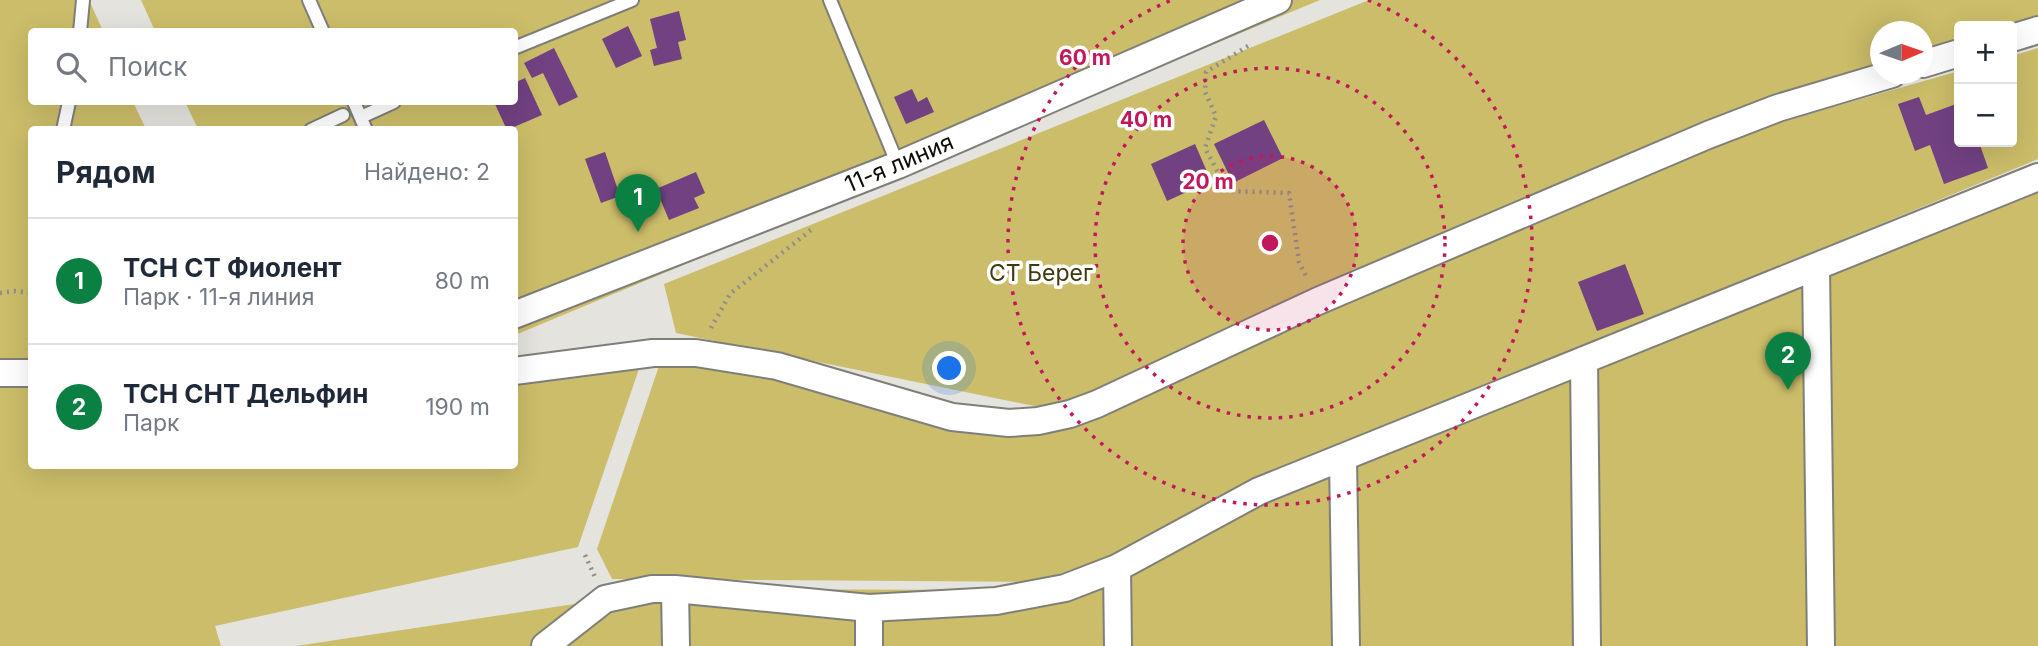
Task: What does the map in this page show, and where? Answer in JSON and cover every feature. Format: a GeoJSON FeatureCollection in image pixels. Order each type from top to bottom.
{"type":"FeatureCollection","features":[{"type":"Feature","properties":{"kind":"street","name":"11-я линия"},"geometry":{"type":"LineString","coordinates":[[518,313],[898,165],[1278,0]]}},
{"type":"Feature","properties":{"kind":"street"},"geometry":{"type":"LineString","coordinates":[[2017,36],[2038,30]]}},
{"type":"Feature","properties":{"kind":"street"},"geometry":{"type":"LineString","coordinates":[[1933,61],[1954,55]]}},
{"type":"Feature","properties":{"kind":"street"},"geometry":{"type":"LineString","coordinates":[[518,370],[653,353],[696,353],[777,366],[953,417],[1009,423],[1038,421],[1070,414],[1097,404],[1318,301],[1708,135],[1778,108],[1870,81]]}},
{"type":"Feature","properties":{"kind":"street"},"geometry":{"type":"LineString","coordinates":[[545,646],[605,599],[652,589],[869,608],[996,601],[1065,588],[1117,568],[1259,491],[2038,177]]}},
{"type":"Feature","properties":{"kind":"street"},"geometry":{"type":"LineString","coordinates":[[1816,267],[1821,646]]}},
{"type":"Feature","properties":{"kind":"street"},"geometry":{"type":"LineString","coordinates":[[1584,360],[1587,646]]}},
{"type":"Feature","properties":{"kind":"street"},"geometry":{"type":"LineString","coordinates":[[0,373],[28,373]]}},
{"type":"Feature","properties":{"kind":"street"},"geometry":{"type":"LineString","coordinates":[[1343,458],[1346,646]]}},
{"type":"Feature","properties":{"kind":"street"},"geometry":{"type":"LineString","coordinates":[[1117,568],[1118,646]]}},
{"type":"Feature","properties":{"kind":"street"},"geometry":{"type":"LineString","coordinates":[[675,589],[676,646]]}},
{"type":"Feature","properties":{"kind":"street"},"geometry":{"type":"LineString","coordinates":[[869,608],[869,646]]}},
{"type":"Feature","properties":{"kind":"lane"},"geometry":{"type":"LineString","coordinates":[[80,28],[83,0]]}},
{"type":"Feature","properties":{"kind":"lane"},"geometry":{"type":"LineString","coordinates":[[309,0],[321,28]]}},
{"type":"Feature","properties":{"kind":"lane"},"geometry":{"type":"LineString","coordinates":[[518,45],[632,0]]}},
{"type":"Feature","properties":{"kind":"lane"},"geometry":{"type":"LineString","coordinates":[[830,0],[898,165]]}},
{"type":"Feature","properties":{"kind":"lane"},"geometry":{"type":"LineString","coordinates":[[63,126],[68,105]]}},
{"type":"Feature","properties":{"kind":"lane"},"geometry":{"type":"LineString","coordinates":[[355,105],[364,126]]}},
{"type":"Feature","properties":{"kind":"lane"},"geometry":{"type":"LineString","coordinates":[[361,117],[387,105]]}},
{"type":"Feature","properties":{"kind":"lane"},"geometry":{"type":"LineString","coordinates":[[320,126],[343,115]]}},
{"type":"Feature","properties":{"kind":"path"},"geometry":{"type":"LineString","coordinates":[[1255,41],[1206,72],[1205,92],[1216,116],[1205,148],[1228,191],[1289,193],[1299,262],[1318,301]]}},
{"type":"Feature","properties":{"kind":"path"},"geometry":{"type":"LineString","coordinates":[[696,353],[730,294],[812,229]]}},
{"type":"Feature","properties":{"kind":"path"},"geometry":{"type":"LineString","coordinates":[[0,293],[28,293]]}},
{"type":"Feature","properties":{"kind":"green space"},"geometry":{"type":"Polygon","coordinates":[[[0,0],[89,0],[102,28],[28,28],[28,105],[134,105],[145,126],[28,126],[28,469],[518,469],[518,380],[641,363],[578,547],[215,626],[221,646],[0,646],[0,0]]]}},
{"type":"Feature","properties":{"kind":"green space"},"geometry":{"type":"Polygon","coordinates":[[[141,0],[1320,0],[518,334],[518,126],[197,126],[186,105],[518,105],[518,28],[154,28],[141,0]]]}},
{"type":"Feature","properties":{"kind":"green space","name":"СТ Берег"},"geometry":{"type":"Polygon","coordinates":[[[1369,0],[2038,0],[2038,15],[2017,22],[1954,21],[1954,43],[1933,50],[1933,21],[1870,21],[1870,71],[1054,410],[676,333],[664,284],[1369,0]]]}},
{"type":"Feature","properties":{"kind":"green space"},"geometry":{"type":"Polygon","coordinates":[[[2038,48],[2038,159],[1249,485],[1111,556],[1036,582],[612,579],[597,549],[661,360],[697,357],[1047,430],[1742,133],[1914,84],[1933,84],[1933,78],[1954,72],[1954,147],[2017,147],[2017,54],[2038,48]]]}},
{"type":"Feature","properties":{"kind":"green space"},"geometry":{"type":"Polygon","coordinates":[[[2038,191],[2038,646],[296,646],[675,589],[1036,590],[2038,191]]]}},
{"type":"Feature","properties":{"kind":"building"},"geometry":{"type":"Polygon","coordinates":[[[679,11],[686,40],[678,42],[682,59],[654,66],[650,50],[657,48],[650,19],[679,11]]]}},
{"type":"Feature","properties":{"kind":"building"},"geometry":{"type":"Polygon","coordinates":[[[628,26],[642,56],[616,68],[602,39],[628,26]]]}},
{"type":"Feature","properties":{"kind":"building"},"geometry":{"type":"Polygon","coordinates":[[[554,48],[578,97],[559,106],[543,73],[532,78],[524,63],[554,48]]]}},
{"type":"Feature","properties":{"kind":"building"},"geometry":{"type":"Polygon","coordinates":[[[525,78],[542,115],[516,126],[505,126],[495,105],[518,105],[518,81],[525,78]]]}},
{"type":"Feature","properties":{"kind":"building"},"geometry":{"type":"Polygon","coordinates":[[[912,89],[918,102],[927,97],[934,112],[906,124],[894,97],[912,89]]]}},
{"type":"Feature","properties":{"kind":"building"},"geometry":{"type":"Polygon","coordinates":[[[1919,97],[1926,115],[1954,105],[1954,147],[1981,147],[1988,168],[1944,184],[1930,145],[1915,151],[1898,104],[1919,97]]]}},
{"type":"Feature","properties":{"kind":"building"},"geometry":{"type":"Polygon","coordinates":[[[1264,120],[1283,158],[1233,183],[1214,144],[1264,120]]]}},
{"type":"Feature","properties":{"kind":"building"},"geometry":{"type":"Polygon","coordinates":[[[1195,144],[1211,181],[1167,201],[1151,164],[1195,144]]]}},
{"type":"Feature","properties":{"kind":"building"},"geometry":{"type":"Polygon","coordinates":[[[605,152],[620,196],[601,203],[585,159],[605,152]]]}},
{"type":"Feature","properties":{"kind":"building"},"geometry":{"type":"Polygon","coordinates":[[[696,172],[705,193],[694,198],[699,208],[669,220],[656,189],[696,172]]]}},
{"type":"Feature","properties":{"kind":"building"},"geometry":{"type":"Polygon","coordinates":[[[1625,264],[1644,314],[1597,331],[1578,282],[1625,264]]]}},
{"type":"Feature","properties":{"kind":"place","name":"ТСН СТ Фиолент"},"geometry":{"type":"Point","coordinates":[638,232]}},
{"type":"Feature","properties":{"kind":"place","name":"ТСН СНТ Дельфин"},"geometry":{"type":"Point","coordinates":[1788,390]}}]}
